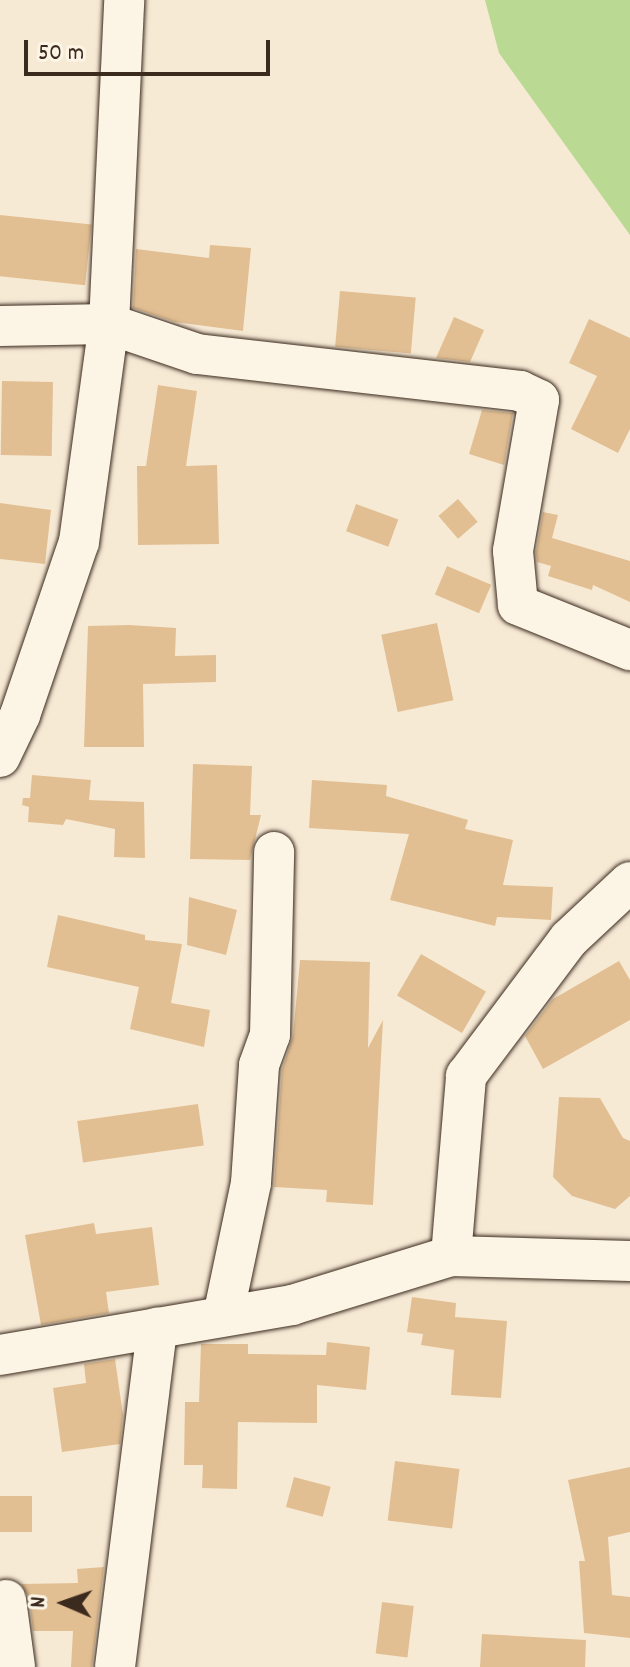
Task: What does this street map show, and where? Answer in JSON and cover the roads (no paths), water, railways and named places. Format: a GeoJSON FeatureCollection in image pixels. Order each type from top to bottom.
{"type":"FeatureCollection","features":[{"type":"Feature","properties":{"kind":"street"},"geometry":{"type":"LineString","coordinates":[[0,757],[20,715],[79,542],[109,324],[124,0]]}},
{"type":"Feature","properties":{"kind":"street"},"geometry":{"type":"LineString","coordinates":[[0,326],[109,324],[197,354],[416,377],[520,391],[539,400],[513,551],[518,605],[630,650]]}},
{"type":"Feature","properties":{"kind":"street"},"geometry":{"type":"LineString","coordinates":[[223,1316],[251,1183],[259,1065],[270,1035],[274,852]]}},
{"type":"Feature","properties":{"kind":"street"},"geometry":{"type":"LineString","coordinates":[[451,1256],[466,1076],[569,939],[622,899]]}},
{"type":"Feature","properties":{"kind":"street"},"geometry":{"type":"LineString","coordinates":[[0,1355],[292,1305],[451,1256],[630,1261]]}},
{"type":"Feature","properties":{"kind":"street"},"geometry":{"type":"LineString","coordinates":[[115,1667],[157,1328]]}},
{"type":"Feature","properties":{"kind":"street"},"geometry":{"type":"LineString","coordinates":[[6,1600],[15,1667]]}}]}
